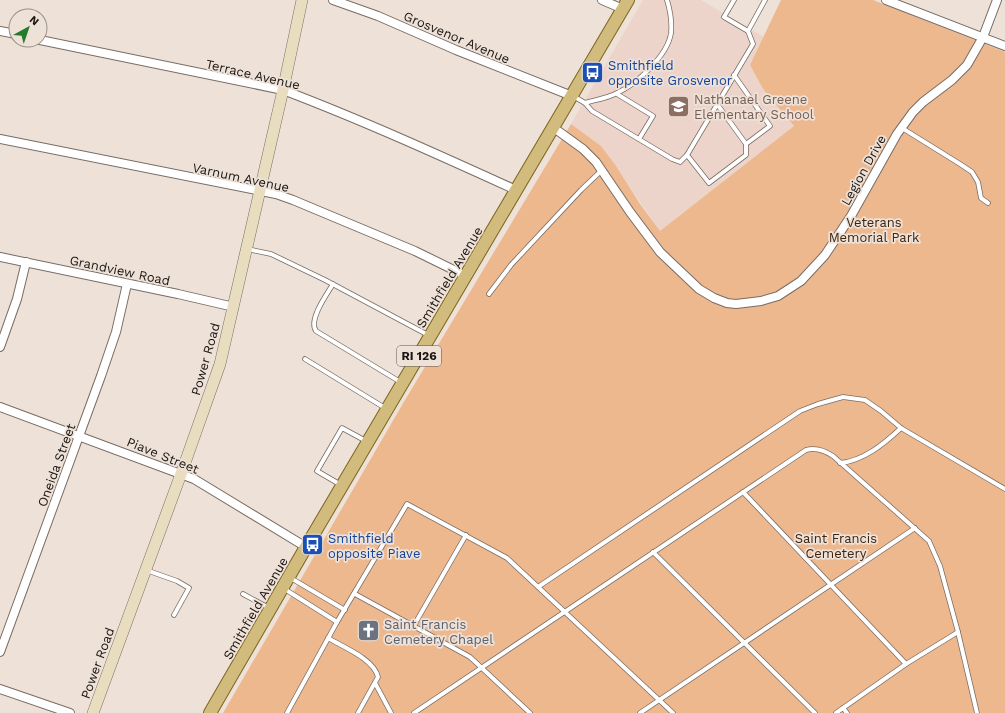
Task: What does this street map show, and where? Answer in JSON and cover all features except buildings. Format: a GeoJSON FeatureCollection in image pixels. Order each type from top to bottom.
{"type":"FeatureCollection","features":[{"type":"Feature","properties":{"kind":"main road","name":"Power Road"},"geometry":{"type":"LineString","coordinates":[[93,713],[219,369],[283,90],[302,0]]}},
{"type":"Feature","properties":{"kind":"main road","name":"Smithfield Avenue"},"geometry":{"type":"LineString","coordinates":[[210,713],[306,547],[626,5]]}},
{"type":"Feature","properties":{"kind":"street","name":"Grosvenor Avenue"},"geometry":{"type":"LineString","coordinates":[[333,0],[378,16],[456,50],[572,96]]}},
{"type":"Feature","properties":{"kind":"street"},"geometry":{"type":"LineString","coordinates":[[602,0],[626,5]]}},
{"type":"Feature","properties":{"kind":"street"},"geometry":{"type":"LineString","coordinates":[[886,0],[1005,46]]}},
{"type":"Feature","properties":{"kind":"street","name":"Legion Drive"},"geometry":{"type":"LineString","coordinates":[[554,128],[583,149],[602,170],[644,232],[660,252],[699,289],[714,298],[727,303],[744,303],[778,296],[794,287],[814,269],[825,255],[851,216],[878,167],[913,112],[923,102],[952,80],[967,65],[983,37],[997,0]]}},
{"type":"Feature","properties":{"kind":"street","name":"Terrace Avenue"},"geometry":{"type":"LineString","coordinates":[[48,42],[283,90],[398,137],[516,190]]}},
{"type":"Feature","properties":{"kind":"street","name":"Varnum Avenue"},"geometry":{"type":"LineString","coordinates":[[0,139],[276,194],[414,251],[466,276]]}},
{"type":"Feature","properties":{"kind":"street","name":"Grandview Road"},"geometry":{"type":"LineString","coordinates":[[0,257],[234,307]]}},
{"type":"Feature","properties":{"kind":"street"},"geometry":{"type":"LineString","coordinates":[[0,347],[17,299],[26,262]]}},
{"type":"Feature","properties":{"kind":"street","name":"Oneida Street"},"geometry":{"type":"LineString","coordinates":[[0,652],[116,332],[127,284]]}},
{"type":"Feature","properties":{"kind":"street","name":"Piave Street"},"geometry":{"type":"LineString","coordinates":[[0,407],[194,479],[306,547]]}},
{"type":"Feature","properties":{"kind":"street"},"geometry":{"type":"LineString","coordinates":[[0,689],[70,713]]}},
{"type":"Feature","properties":{"kind":"lane"},"geometry":{"type":"LineString","coordinates":[[585,103],[617,94],[639,80],[662,54],[671,34],[670,9],[667,0]]}},
{"type":"Feature","properties":{"kind":"lane"},"geometry":{"type":"LineString","coordinates":[[572,96],[585,103],[592,111],[672,159],[680,162],[687,155],[753,44],[748,31],[724,17],[734,0]]}},
{"type":"Feature","properties":{"kind":"lane"},"geometry":{"type":"LineString","coordinates":[[748,31],[765,0]]}},
{"type":"Feature","properties":{"kind":"lane"},"geometry":{"type":"LineString","coordinates":[[734,75],[770,126],[746,144]]}},
{"type":"Feature","properties":{"kind":"lane"},"geometry":{"type":"LineString","coordinates":[[617,94],[653,116],[639,139]]}},
{"type":"Feature","properties":{"kind":"lane"},"geometry":{"type":"LineString","coordinates":[[687,155],[709,183],[746,155],[746,144],[718,104]]}},
{"type":"Feature","properties":{"kind":"lane"},"geometry":{"type":"LineString","coordinates":[[902,128],[972,172],[978,182],[981,198],[988,203]]}},
{"type":"Feature","properties":{"kind":"lane"},"geometry":{"type":"LineString","coordinates":[[489,294],[511,265],[581,190],[602,170]]}},
{"type":"Feature","properties":{"kind":"lane"},"geometry":{"type":"LineString","coordinates":[[246,249],[271,254],[333,284],[430,336]]}},
{"type":"Feature","properties":{"kind":"lane"},"geometry":{"type":"LineString","coordinates":[[333,284],[314,318],[314,328],[316,331],[403,384]]}},
{"type":"Feature","properties":{"kind":"lane"},"geometry":{"type":"LineString","coordinates":[[305,359],[388,409]]}},
{"type":"Feature","properties":{"kind":"lane"},"geometry":{"type":"LineString","coordinates":[[538,587],[800,411],[843,397],[865,400],[901,428],[1005,489]]}},
{"type":"Feature","properties":{"kind":"lane"},"geometry":{"type":"LineString","coordinates":[[342,486],[317,472],[342,428],[368,442]]}},
{"type":"Feature","properties":{"kind":"lane"},"geometry":{"type":"LineString","coordinates":[[840,463],[852,462],[867,454],[889,439],[901,428]]}},
{"type":"Feature","properties":{"kind":"lane"},"geometry":{"type":"LineString","coordinates":[[414,713],[806,450],[812,448],[826,452],[840,463],[929,541],[938,562],[958,632],[977,713]]}},
{"type":"Feature","properties":{"kind":"lane"},"geometry":{"type":"LineString","coordinates":[[743,492],[832,584],[906,664]]}},
{"type":"Feature","properties":{"kind":"lane"},"geometry":{"type":"LineString","coordinates":[[287,713],[337,622],[355,594],[406,504],[507,558],[673,713]]}},
{"type":"Feature","properties":{"kind":"lane"},"geometry":{"type":"LineString","coordinates":[[640,713],[915,528]]}},
{"type":"Feature","properties":{"kind":"lane"},"geometry":{"type":"LineString","coordinates":[[413,626],[466,535]]}},
{"type":"Feature","properties":{"kind":"lane"},"geometry":{"type":"LineString","coordinates":[[653,552],[815,713]]}},
{"type":"Feature","properties":{"kind":"lane"},"geometry":{"type":"LineString","coordinates":[[146,570],[177,581],[190,588],[174,615]]}},
{"type":"Feature","properties":{"kind":"lane"},"geometry":{"type":"LineString","coordinates":[[289,576],[345,610]]}},
{"type":"Feature","properties":{"kind":"lane"},"geometry":{"type":"LineString","coordinates":[[283,588],[337,622]]}},
{"type":"Feature","properties":{"kind":"lane"},"geometry":{"type":"LineString","coordinates":[[243,594],[271,609]]}},
{"type":"Feature","properties":{"kind":"lane"},"geometry":{"type":"LineString","coordinates":[[355,594],[464,653],[530,713]]}},
{"type":"Feature","properties":{"kind":"lane"},"geometry":{"type":"LineString","coordinates":[[836,713],[906,664],[958,632]]}},
{"type":"Feature","properties":{"kind":"lane"},"geometry":{"type":"LineString","coordinates":[[328,638],[371,664],[376,672],[378,677],[358,713]]}},
{"type":"Feature","properties":{"kind":"lane"},"geometry":{"type":"LineString","coordinates":[[375,683],[391,713]]}},
{"type":"Feature","properties":{"kind":"lane"},"geometry":{"type":"LineString","coordinates":[[843,708],[847,713]]}},
{"type":"Feature","properties":{"kind":"shaded area","name":"Nathanael Greene Elementary School"},"geometry":{"type":"Polygon","coordinates":[[[643,0],[701,0],[764,37],[750,65],[763,89],[794,126],[660,231],[601,146],[571,124],[643,0]]]}},
{"type":"Feature","properties":{"kind":"green space"},"geometry":{"type":"Polygon","coordinates":[[[781,0],[873,0],[1005,52],[1005,713],[223,713],[405,400],[571,124],[601,146],[660,231],[794,126],[763,89],[750,65],[781,0]]]}},
{"type":"Feature","properties":{"kind":"place","name":"Smithfield opposite Grosvenor"},"geometry":{"type":"Point","coordinates":[592,72]}},
{"type":"Feature","properties":{"kind":"place","name":"Nathanael Greene Elementary School"},"geometry":{"type":"Point","coordinates":[679,106]}},
{"type":"Feature","properties":{"kind":"place","name":"Smithfield opposite Piave"},"geometry":{"type":"Point","coordinates":[312,545]}},
{"type":"Feature","properties":{"kind":"place","name":"Saint Francis Cemetery Chapel"},"geometry":{"type":"Point","coordinates":[369,631]}},
{"type":"Feature","properties":{"kind":"park label","name":"Veterans Memorial Park"},"geometry":{"type":"Point","coordinates":[874,230]}},
{"type":"Feature","properties":{"kind":"park label","name":"Saint Francis Cemetery"},"geometry":{"type":"Point","coordinates":[836,546]}}]}
